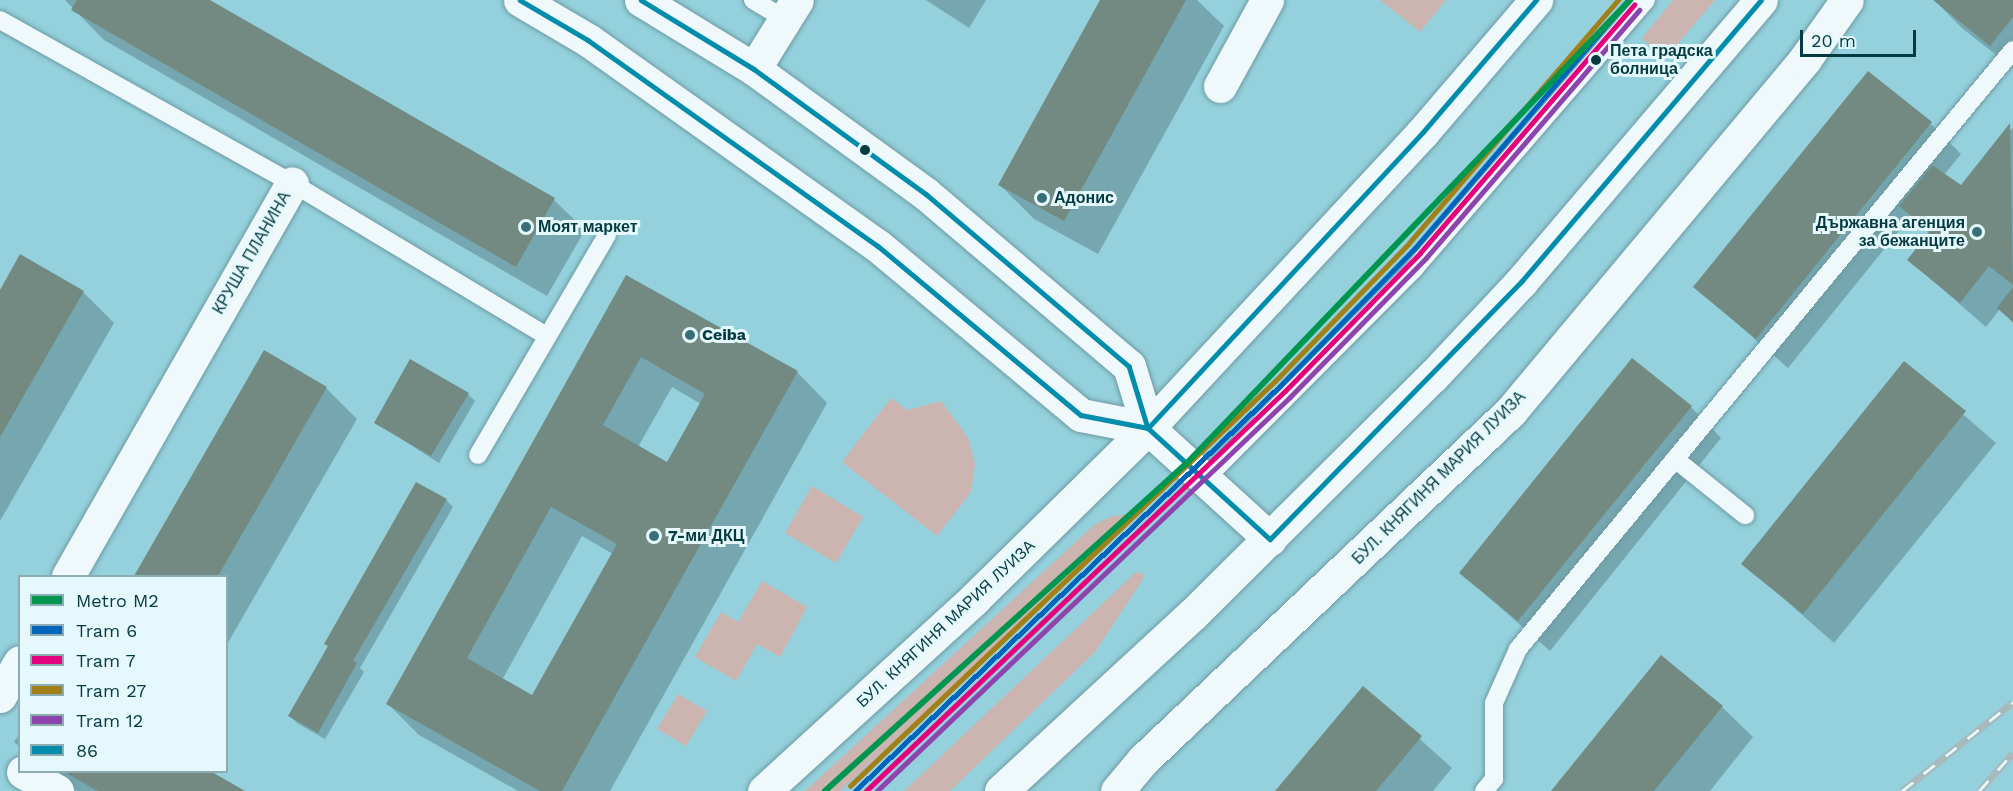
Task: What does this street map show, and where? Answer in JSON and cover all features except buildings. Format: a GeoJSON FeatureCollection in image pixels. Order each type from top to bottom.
{"type":"FeatureCollection","features":[{"type":"Feature","properties":{"kind":"main road"},"geometry":{"type":"LineString","coordinates":[[520,0],[597,47],[868,239],[1081,415],[1148,428]]}},
{"type":"Feature","properties":{"kind":"main road"},"geometry":{"type":"LineString","coordinates":[[641,0],[754,69],[926,194],[1129,366],[1148,428],[1270,539]]}},
{"type":"Feature","properties":{"kind":"main road"},"geometry":{"type":"LineString","coordinates":[[1220,86],[1267,0]]}},
{"type":"Feature","properties":{"kind":"main road","name":"БУЛ. КНЯГИНЯ МАРИЯ ЛУИЗА"},"geometry":{"type":"LineString","coordinates":[[764,791],[1049,528],[1148,428],[1423,132],[1536,0]]}},
{"type":"Feature","properties":{"kind":"main road"},"geometry":{"type":"LineString","coordinates":[[1001,791],[1270,539],[1521,282],[1761,0]]}},
{"type":"Feature","properties":{"kind":"main road","name":"БУЛ. КНЯГИНЯ МАРИЯ ЛУИЗА"},"geometry":{"type":"LineString","coordinates":[[1117,791],[1143,760],[1511,411],[1805,59],[1847,0]]}},
{"type":"Feature","properties":{"kind":"main road"},"geometry":{"type":"LineString","coordinates":[[754,69],[791,10]]}},
{"type":"Feature","properties":{"kind":"main road","name":"КРУША ПЛАНИНА"},"geometry":{"type":"LineString","coordinates":[[69,575],[292,183]]}},
{"type":"Feature","properties":{"kind":"main road"},"geometry":{"type":"LineString","coordinates":[[0,696],[18,665]]}},
{"type":"Feature","properties":{"kind":"main road"},"geometry":{"type":"LineString","coordinates":[[0,758],[18,768]]}},
{"type":"Feature","properties":{"kind":"main road"},"geometry":{"type":"LineString","coordinates":[[26,773],[57,791]]}},
{"type":"Feature","properties":{"kind":"lane"},"geometry":{"type":"LineString","coordinates":[[753,0],[791,10]]}},
{"type":"Feature","properties":{"kind":"lane"},"geometry":{"type":"LineString","coordinates":[[1204,479],[1414,268],[1646,0]]}},
{"type":"Feature","properties":{"kind":"lane"},"geometry":{"type":"LineString","coordinates":[[0,20],[292,183]]}},
{"type":"Feature","properties":{"kind":"lane"},"geometry":{"type":"LineString","coordinates":[[1484,791],[1494,779],[1494,703],[1513,658],[2013,50]]}},
{"type":"Feature","properties":{"kind":"lane","name":"КРУША ПЛАНИНА"},"geometry":{"type":"LineString","coordinates":[[292,183],[548,336]]}},
{"type":"Feature","properties":{"kind":"lane"},"geometry":{"type":"LineString","coordinates":[[478,454],[607,235]]}},
{"type":"Feature","properties":{"kind":"lane"},"geometry":{"type":"LineString","coordinates":[[1675,459],[1745,515]]}},
{"type":"Feature","properties":{"kind":"shaded area"},"geometry":{"type":"Polygon","coordinates":[[[1380,0],[1446,0],[1420,32],[1380,0]]]}},
{"type":"Feature","properties":{"kind":"shaded area"},"geometry":{"type":"Polygon","coordinates":[[[1673,0],[1715,0],[1664,60],[1642,38],[1673,0]]]}},
{"type":"Feature","properties":{"kind":"shaded area"},"geometry":{"type":"Polygon","coordinates":[[[891,398],[907,410],[941,401],[968,438],[975,464],[971,492],[937,536],[842,462],[891,398]]]}},
{"type":"Feature","properties":{"kind":"shaded area"},"geometry":{"type":"Polygon","coordinates":[[[812,486],[863,517],[836,563],[785,533],[812,486]]]}},
{"type":"Feature","properties":{"kind":"shaded area"},"geometry":{"type":"Polygon","coordinates":[[[1143,511],[840,791],[805,791],[1094,525],[1110,517],[1143,511]]]}},
{"type":"Feature","properties":{"kind":"shaded area"},"geometry":{"type":"Polygon","coordinates":[[[1136,572],[1144,574],[1143,579],[1095,652],[950,791],[904,791],[1136,572]]]}},
{"type":"Feature","properties":{"kind":"shaded area"},"geometry":{"type":"Polygon","coordinates":[[[762,581],[807,607],[780,657],[757,644],[736,681],[695,657],[721,612],[738,622],[762,581]]]}},
{"type":"Feature","properties":{"kind":"shaded area"},"geometry":{"type":"Polygon","coordinates":[[[678,694],[707,711],[686,746],[657,729],[678,694]]]}},
{"type":"Feature","properties":{"kind":"railway"},"geometry":{"type":"LineString","coordinates":[[1902,791],[2013,702]]}},
{"type":"Feature","properties":{"kind":"railway"},"geometry":{"type":"LineString","coordinates":[[1979,791],[2013,753]]}},
{"type":"Feature","properties":{"kind":"metro line","name":"M2"},"geometry":{"type":"LineString","coordinates":[[825,791],[1186,464],[1630,0]]}},
{"type":"Feature","properties":{"kind":"tram line","name":"27"},"geometry":{"type":"LineString","coordinates":[[850,786],[1275,381],[1409,243],[1618,0]]}},
{"type":"Feature","properties":{"kind":"tram line","name":"6"},"geometry":{"type":"LineString","coordinates":[[855,791],[1280,386],[1415,248],[1628,0]]}},
{"type":"Feature","properties":{"kind":"tram line","name":"7"},"geometry":{"type":"LineString","coordinates":[[866,791],[1285,391],[1420,253],[1634,5]]}},
{"type":"Feature","properties":{"kind":"tram line","name":"12"},"geometry":{"type":"LineString","coordinates":[[877,791],[1290,397],[1426,258],[1639,10]]}},
{"type":"Feature","properties":{"kind":"transit line","name":"86"},"geometry":{"type":"LineString","coordinates":[[520,0],[588,40],[878,246],[1081,415],[1148,428],[1270,539],[1521,282],[1761,0]]}},
{"type":"Feature","properties":{"kind":"transit line","name":"86"},"geometry":{"type":"LineString","coordinates":[[641,0],[754,69],[926,194],[1129,366],[1148,428]]}},
{"type":"Feature","properties":{"kind":"transit line","name":"86"},"geometry":{"type":"LineString","coordinates":[[1148,428],[1423,132],[1536,0]]}},
{"type":"Feature","properties":{"kind":"place","name":"Пета градска болница"},"geometry":{"type":"Point","coordinates":[1596,60]}},
{"type":"Feature","properties":{"kind":"place","name":"Адонис"},"geometry":{"type":"Point","coordinates":[1042,198]}},
{"type":"Feature","properties":{"kind":"place","name":"Моят маркет"},"geometry":{"type":"Point","coordinates":[526,227]}},
{"type":"Feature","properties":{"kind":"place","name":"Държавна агенция за бежанците"},"geometry":{"type":"Point","coordinates":[1977,232]}},
{"type":"Feature","properties":{"kind":"place","name":"Ceiba"},"geometry":{"type":"Point","coordinates":[690,335]}},
{"type":"Feature","properties":{"kind":"place","name":"7-ми ДКЦ"},"geometry":{"type":"Point","coordinates":[654,536]}}]}
